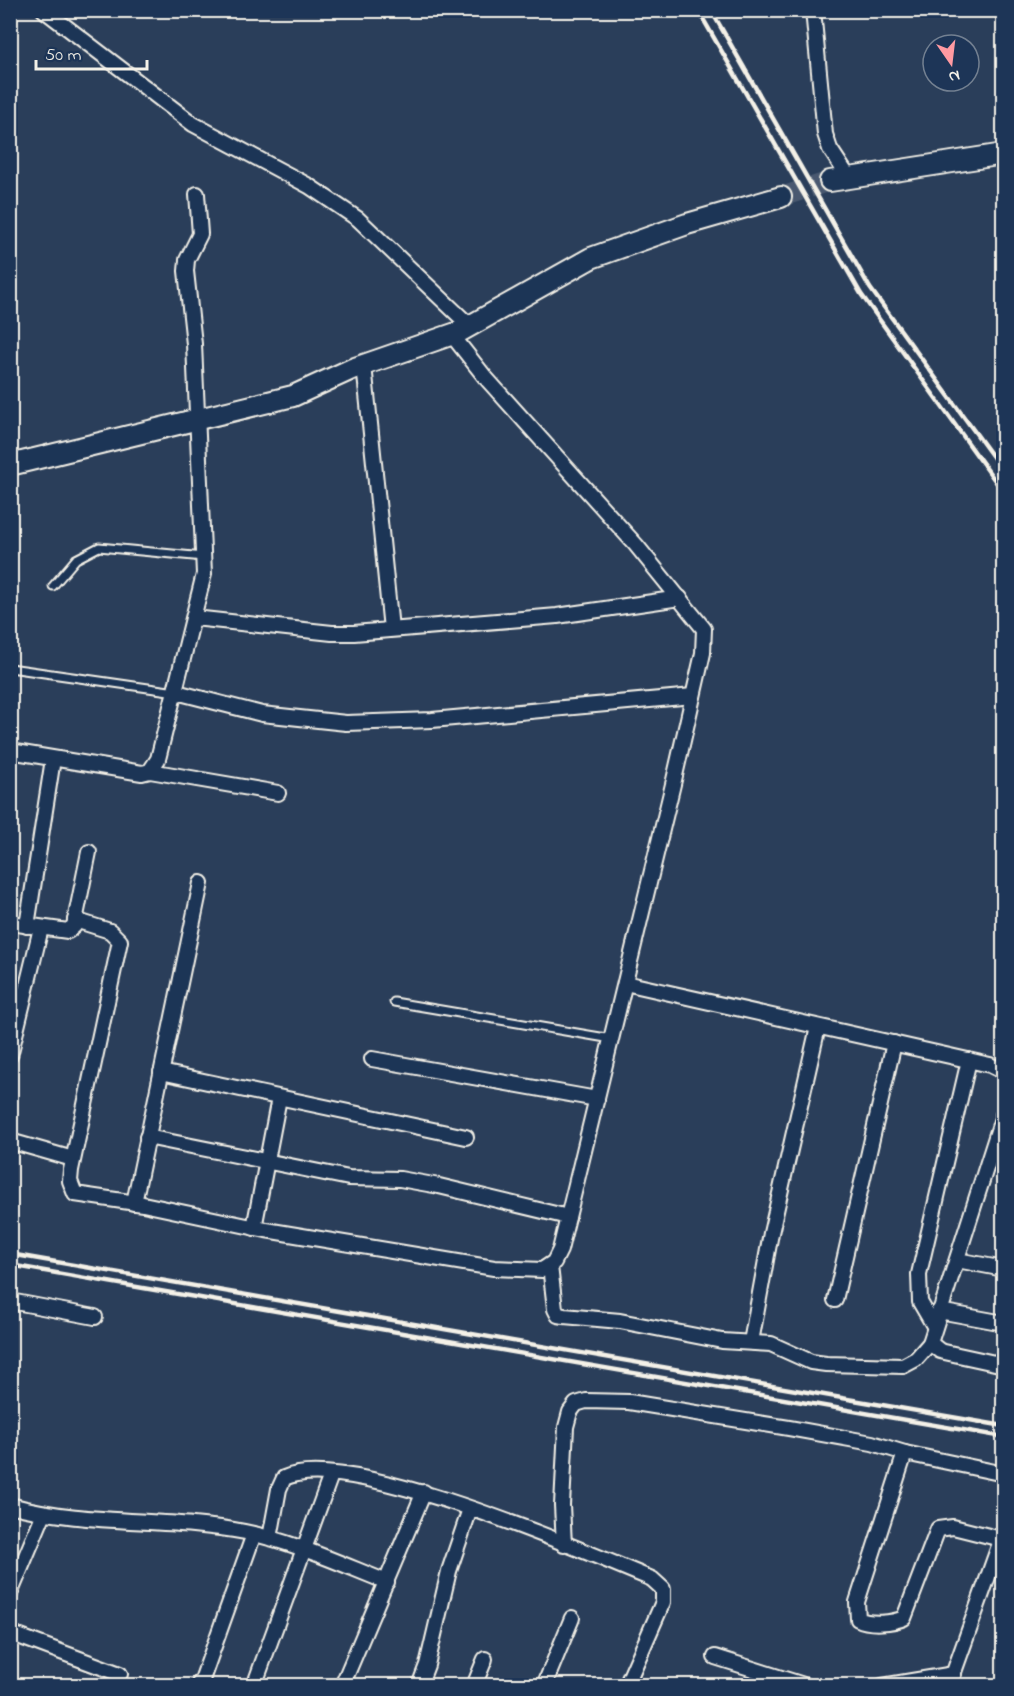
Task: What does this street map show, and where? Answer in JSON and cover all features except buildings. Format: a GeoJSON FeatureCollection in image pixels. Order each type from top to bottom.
{"type":"FeatureCollection","features":[{"type":"Feature","properties":{"kind":"street"},"geometry":{"type":"LineString","coordinates":[[44,10],[193,124],[309,186],[358,219],[470,326]]}},
{"type":"Feature","properties":{"kind":"street"},"geometry":{"type":"LineString","coordinates":[[813,10],[825,134],[840,180],[1004,154]]}},
{"type":"Feature","properties":{"kind":"street"},"geometry":{"type":"LineString","coordinates":[[150,771],[158,759],[204,574],[197,419],[186,271],[187,260],[200,234],[201,222],[197,194]]}},
{"type":"Feature","properties":{"kind":"street"},"geometry":{"type":"LineString","coordinates":[[10,465],[293,396],[364,365],[452,335],[591,258],[687,224],[781,197]]}},
{"type":"Feature","properties":{"kind":"street"},"geometry":{"type":"LineString","coordinates":[[75,920],[110,931],[120,940],[73,1159],[70,1181],[75,1194],[134,1203],[254,1228],[494,1268],[533,1272],[550,1266],[560,1250],[612,1039],[693,696],[705,640],[704,629],[600,504],[485,377],[452,335]]}},
{"type":"Feature","properties":{"kind":"street"},"geometry":{"type":"LineString","coordinates":[[364,365],[391,629]]}},
{"type":"Feature","properties":{"kind":"street"},"geometry":{"type":"LineString","coordinates":[[194,618],[332,633],[557,616],[680,598]]}},
{"type":"Feature","properties":{"kind":"street"},"geometry":{"type":"LineString","coordinates":[[176,692],[262,714],[346,723],[432,720],[693,696]]}},
{"type":"Feature","properties":{"kind":"street"},"geometry":{"type":"LineString","coordinates":[[10,752],[132,772],[150,771],[278,793]]}},
{"type":"Feature","properties":{"kind":"street"},"geometry":{"type":"LineString","coordinates":[[27,926],[53,759]]}},
{"type":"Feature","properties":{"kind":"street"},"geometry":{"type":"LineString","coordinates":[[10,923],[68,931],[75,920],[89,852]]}},
{"type":"Feature","properties":{"kind":"street"},"geometry":{"type":"LineString","coordinates":[[134,1203],[201,883]]}},
{"type":"Feature","properties":{"kind":"street"},"geometry":{"type":"LineString","coordinates":[[10,1056],[41,928]]}},
{"type":"Feature","properties":{"kind":"street"},"geometry":{"type":"LineString","coordinates":[[625,983],[969,1060],[990,1065],[1004,1072]]}},
{"type":"Feature","properties":{"kind":"street"},"geometry":{"type":"LineString","coordinates":[[751,1342],[771,1233],[818,1027]]}},
{"type":"Feature","properties":{"kind":"street"},"geometry":{"type":"LineString","coordinates":[[835,1300],[894,1043]]}},
{"type":"Feature","properties":{"kind":"street"},"geometry":{"type":"LineString","coordinates":[[372,1059],[597,1099]]}},
{"type":"Feature","properties":{"kind":"street"},"geometry":{"type":"LineString","coordinates":[[934,1326],[920,1302],[918,1274],[969,1060]]}},
{"type":"Feature","properties":{"kind":"street"},"geometry":{"type":"LineString","coordinates":[[161,1071],[466,1137]]}},
{"type":"Feature","properties":{"kind":"street"},"geometry":{"type":"LineString","coordinates":[[254,1228],[279,1098]]}},
{"type":"Feature","properties":{"kind":"street"},"geometry":{"type":"LineString","coordinates":[[550,1266],[558,1315],[620,1321],[722,1341],[779,1346],[811,1362],[892,1367],[912,1363],[930,1343],[1004,1112]]}},
{"type":"Feature","properties":{"kind":"street"},"geometry":{"type":"LineString","coordinates":[[147,1137],[349,1178],[421,1183],[568,1216]]}},
{"type":"Feature","properties":{"kind":"street"},"geometry":{"type":"LineString","coordinates":[[10,1141],[73,1159]]}},
{"type":"Feature","properties":{"kind":"street"},"geometry":{"type":"LineString","coordinates":[[957,1260],[1004,1269]]}},
{"type":"Feature","properties":{"kind":"street"},"geometry":{"type":"LineString","coordinates":[[10,1301],[95,1317]]}},
{"type":"Feature","properties":{"kind":"street"},"geometry":{"type":"LineString","coordinates":[[939,1311],[1004,1323]]}},
{"type":"Feature","properties":{"kind":"street"},"geometry":{"type":"LineString","coordinates":[[930,1343],[940,1352],[1004,1365]]}},
{"type":"Feature","properties":{"kind":"street"},"geometry":{"type":"LineString","coordinates":[[564,1545],[562,1505],[566,1427],[570,1412],[576,1404],[586,1401],[629,1402],[872,1443],[905,1453],[1004,1474]]}},
{"type":"Feature","properties":{"kind":"street"},"geometry":{"type":"LineString","coordinates":[[882,1686],[951,1680],[1002,1536],[953,1527],[938,1529],[904,1618],[888,1622],[864,1622],[858,1618],[857,1602],[905,1453]]}},
{"type":"Feature","properties":{"kind":"street"},"geometry":{"type":"LineString","coordinates":[[270,1538],[279,1490],[284,1478],[308,1472],[331,1474],[370,1479],[424,1492],[652,1579],[663,1588],[663,1602],[626,1686]]}},
{"type":"Feature","properties":{"kind":"street"},"geometry":{"type":"LineString","coordinates":[[254,1686],[331,1474]]}},
{"type":"Feature","properties":{"kind":"street"},"geometry":{"type":"LineString","coordinates":[[342,1686],[424,1492]]}},
{"type":"Feature","properties":{"kind":"street"},"geometry":{"type":"LineString","coordinates":[[10,1504],[45,1513],[150,1520],[254,1534],[387,1581]]}},
{"type":"Feature","properties":{"kind":"street"},"geometry":{"type":"LineString","coordinates":[[419,1686],[427,1665],[449,1570],[470,1509]]}},
{"type":"Feature","properties":{"kind":"street"},"geometry":{"type":"LineString","coordinates":[[10,1594],[45,1513]]}},
{"type":"Feature","properties":{"kind":"street"},"geometry":{"type":"LineString","coordinates":[[197,1686],[202,1680],[254,1534]]}},
{"type":"Feature","properties":{"kind":"street"},"geometry":{"type":"LineString","coordinates":[[544,1686],[572,1618]]}},
{"type":"Feature","properties":{"kind":"street"},"geometry":{"type":"LineString","coordinates":[[10,1633],[120,1674]]}},
{"type":"Feature","properties":{"kind":"street"},"geometry":{"type":"LineString","coordinates":[[715,1657],[807,1686]]}},
{"type":"Feature","properties":{"kind":"street"},"geometry":{"type":"LineString","coordinates":[[474,1686],[485,1659]]}},
{"type":"Feature","properties":{"kind":"lane"},"geometry":{"type":"LineString","coordinates":[[53,586],[76,558],[99,547],[204,557]]}},
{"type":"Feature","properties":{"kind":"lane"},"geometry":{"type":"LineString","coordinates":[[10,668],[176,692]]}},
{"type":"Feature","properties":{"kind":"lane"},"geometry":{"type":"LineString","coordinates":[[394,1002],[612,1039]]}},
{"type":"Feature","properties":{"kind":"tunnel"},"geometry":{"type":"LineString","coordinates":[[781,197],[830,181]]}},
{"type":"Feature","properties":{"kind":"railway"},"geometry":{"type":"LineString","coordinates":[[698,10],[861,294],[1004,493]]}},
{"type":"Feature","properties":{"kind":"railway"},"geometry":{"type":"LineString","coordinates":[[711,10],[870,288],[1004,472]]}},
{"type":"Feature","properties":{"kind":"railway"},"geometry":{"type":"LineString","coordinates":[[10,1254],[1004,1426]]}},
{"type":"Feature","properties":{"kind":"railway"},"geometry":{"type":"LineString","coordinates":[[10,1265],[1004,1437]]}}]}
